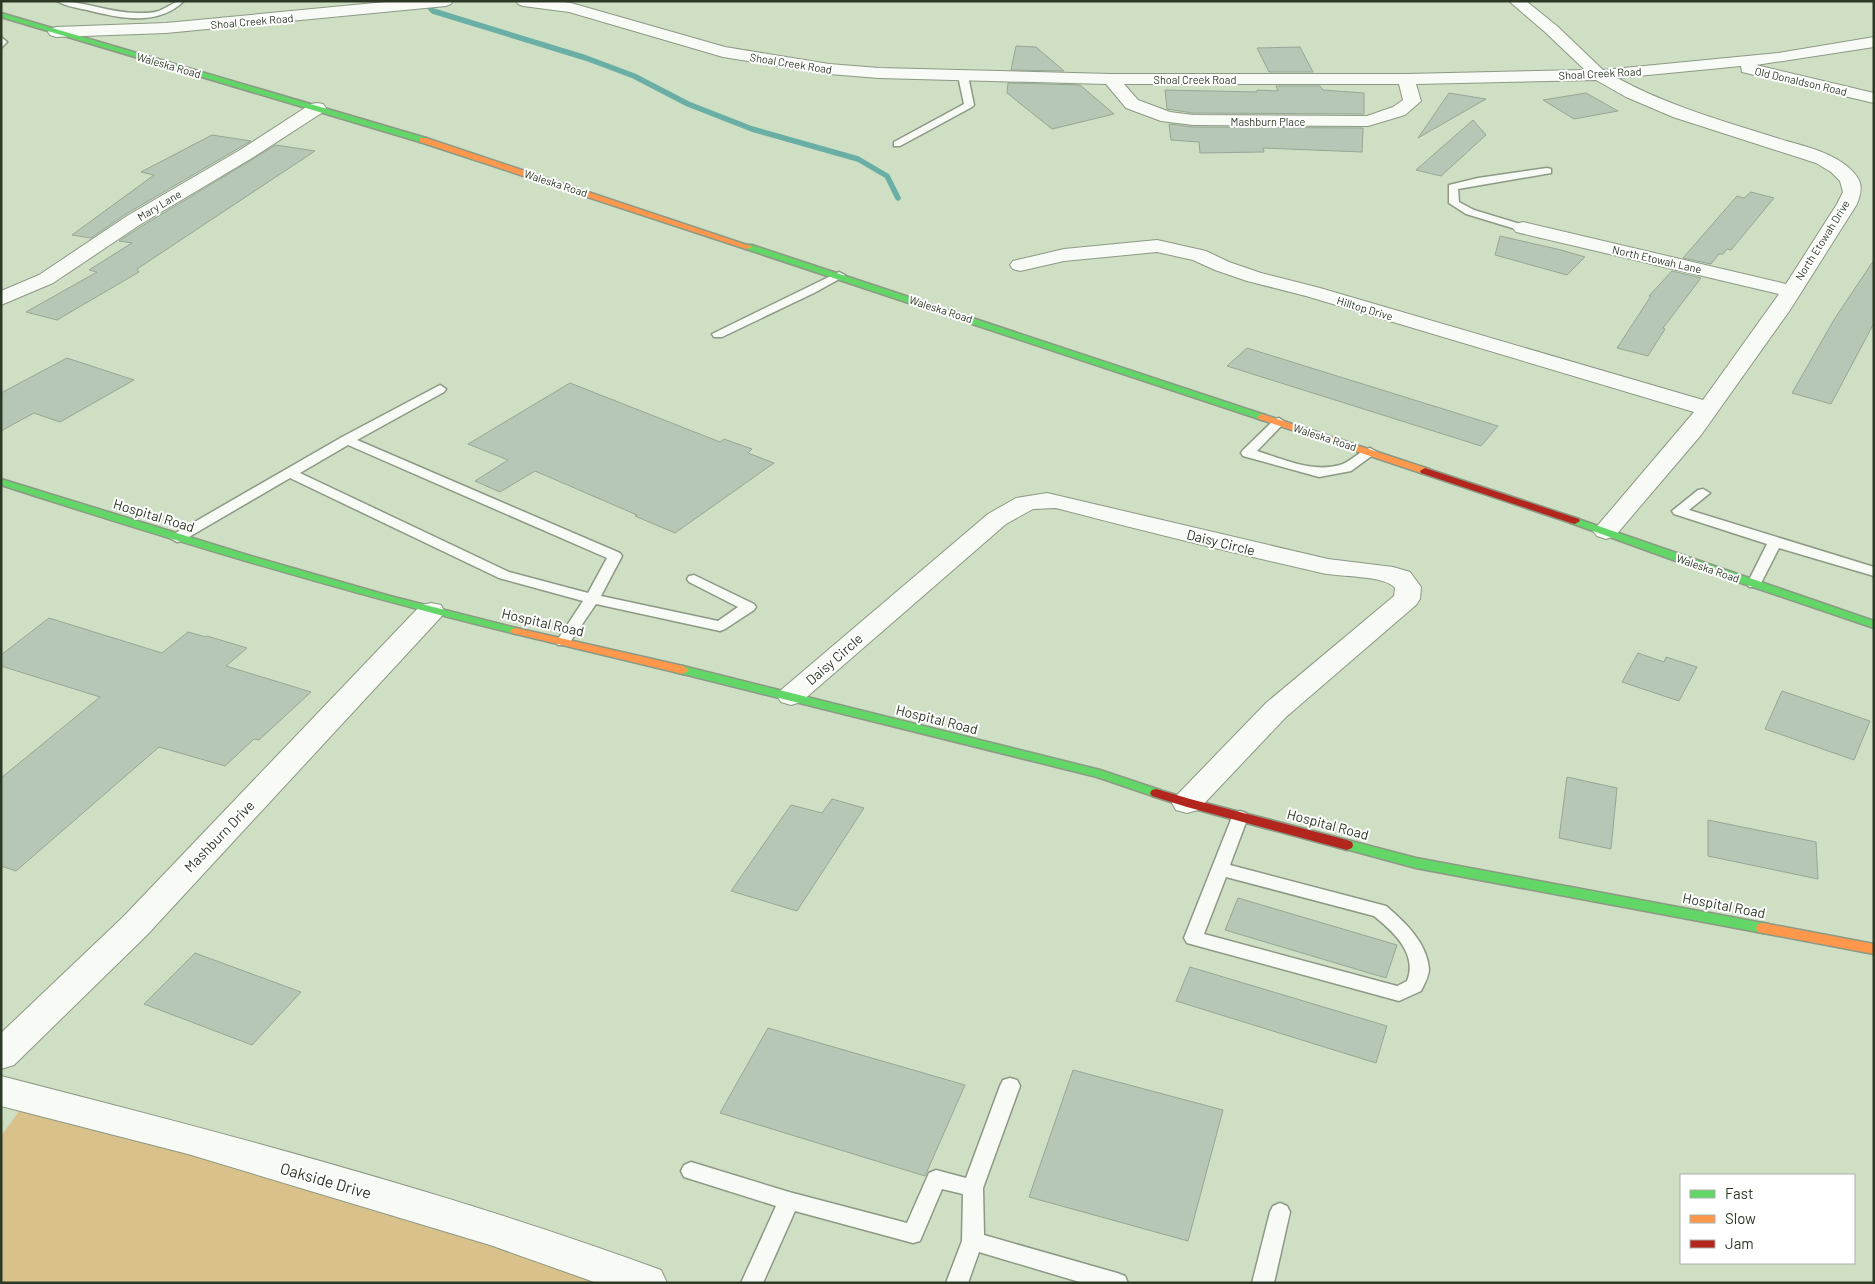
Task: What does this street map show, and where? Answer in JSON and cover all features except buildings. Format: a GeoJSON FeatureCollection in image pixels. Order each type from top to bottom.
{"type":"FeatureCollection","features":[{"type":"Feature","properties":{"kind":"main road","name":"Waleska Road"},"geometry":{"type":"LineString","coordinates":[[1,15],[317,108],[538,177],[839,275],[1606,531],[1874,625]]}},
{"type":"Feature","properties":{"kind":"main road","name":"Hospital Road"},"geometry":{"type":"LineString","coordinates":[[1,482],[177,538],[431,611],[791,696],[868,717],[1100,774],[1187,803],[1416,863],[1874,949]]}},
{"type":"Feature","properties":{"kind":"street","name":"Shoal Creek Road"},"geometry":{"type":"LineString","coordinates":[[56,32],[166,28],[446,1]]}},
{"type":"Feature","properties":{"kind":"street","name":"Shoal Creek Road"},"geometry":{"type":"LineString","coordinates":[[522,1],[571,8],[724,52],[829,69],[963,76],[1111,79],[1406,79],[1599,75],[1729,64],[1874,42]]}},
{"type":"Feature","properties":{"kind":"street","name":"North Etowah Drive"},"geometry":{"type":"LineString","coordinates":[[1516,1],[1551,29],[1599,75],[1655,104],[1822,159],[1843,172],[1849,181],[1852,191],[1847,204],[1790,291],[1693,430],[1606,531]]}},
{"type":"Feature","properties":{"kind":"street","name":"Old Donaldson Road"},"geometry":{"type":"LineString","coordinates":[[1729,64],[1874,98]]}},
{"type":"Feature","properties":{"kind":"street","name":"Mashburn Place"},"geometry":{"type":"LineString","coordinates":[[1111,79],[1132,104],[1167,117],[1193,120],[1368,121],[1399,111],[1412,101],[1406,79]]}},
{"type":"Feature","properties":{"kind":"street","name":"Mary Lane"},"geometry":{"type":"LineString","coordinates":[[1,299],[46,279],[134,220],[246,154],[317,108]]}},
{"type":"Feature","properties":{"kind":"street","name":"North Etowah Lane"},"geometry":{"type":"LineString","coordinates":[[1523,228],[1790,291]]}},
{"type":"Feature","properties":{"kind":"street","name":"Hilltop Drive"},"geometry":{"type":"LineString","coordinates":[[1020,265],[1064,255],[1157,246],[1199,255],[1222,266],[1254,277],[1313,292],[1708,409]]}},
{"type":"Feature","properties":{"kind":"street","name":"Daisy Circle"},"geometry":{"type":"LineString","coordinates":[[791,696],[997,519],[1023,502],[1042,499],[1056,501],[1328,567],[1384,573],[1401,578],[1408,587],[1407,599],[1367,635],[1319,672],[1276,710],[1187,803]]}},
{"type":"Feature","properties":{"kind":"street","name":"Mashburn Drive"},"geometry":{"type":"LineString","coordinates":[[1,1055],[135,926],[431,611]]}},
{"type":"Feature","properties":{"kind":"street","name":"Oakside Drive"},"geometry":{"type":"LineString","coordinates":[[1,1091],[188,1138],[490,1228],[647,1283]]}},
{"type":"Feature","properties":{"kind":"lane"},"geometry":{"type":"LineString","coordinates":[[61,1],[107,12],[134,16],[164,12],[180,1]]}},
{"type":"Feature","properties":{"kind":"lane"},"geometry":{"type":"LineString","coordinates":[[1,40],[3,42],[1,45]]}},
{"type":"Feature","properties":{"kind":"lane"},"geometry":{"type":"LineString","coordinates":[[897,144],[969,106],[963,76]]}},
{"type":"Feature","properties":{"kind":"lane"},"geometry":{"type":"LineString","coordinates":[[1523,228],[1470,212],[1454,203],[1453,188],[1478,181],[1547,171]]}},
{"type":"Feature","properties":{"kind":"lane"},"geometry":{"type":"LineString","coordinates":[[718,334],[810,291],[839,275]]}},
{"type":"Feature","properties":{"kind":"lane"},"geometry":{"type":"LineString","coordinates":[[177,538],[440,389]]}},
{"type":"Feature","properties":{"kind":"lane"},"geometry":{"type":"LineString","coordinates":[[1279,422],[1248,453],[1319,473],[1346,468],[1370,452]]}},
{"type":"Feature","properties":{"kind":"lane"},"geometry":{"type":"LineString","coordinates":[[347,440],[615,556],[592,599],[563,642]]}},
{"type":"Feature","properties":{"kind":"lane"},"geometry":{"type":"LineString","coordinates":[[290,473],[504,575],[592,599],[720,626],[749,608],[694,579]]}},
{"type":"Feature","properties":{"kind":"lane"},"geometry":{"type":"LineString","coordinates":[[1704,493],[1679,511],[1874,572]]}},
{"type":"Feature","properties":{"kind":"lane"},"geometry":{"type":"LineString","coordinates":[[1754,584],[1775,542]]}},
{"type":"Feature","properties":{"kind":"lane"},"geometry":{"type":"LineString","coordinates":[[1220,869],[1380,911],[1400,927],[1416,953],[1420,971],[1414,986],[1399,994],[1193,938],[1240,817]]}},
{"type":"Feature","properties":{"kind":"lane"},"geometry":{"type":"LineString","coordinates":[[957,1283],[973,1242],[973,1188],[1010,1086]]}},
{"type":"Feature","properties":{"kind":"lane"},"geometry":{"type":"LineString","coordinates":[[691,1171],[789,1202],[913,1234],[936,1179],[973,1188]]}},
{"type":"Feature","properties":{"kind":"lane"},"geometry":{"type":"LineString","coordinates":[[752,1283],[789,1202]]}},
{"type":"Feature","properties":{"kind":"lane"},"geometry":{"type":"LineString","coordinates":[[1263,1283],[1280,1212]]}},
{"type":"Feature","properties":{"kind":"lane"},"geometry":{"type":"LineString","coordinates":[[973,1242],[1117,1283]]}},
{"type":"Feature","properties":{"kind":"shaded area"},"geometry":{"type":"Polygon","coordinates":[[[23,1106],[665,1283],[1,1283],[1,1136],[23,1106]]]}},
{"type":"Feature","properties":{"kind":"waterway"},"geometry":{"type":"LineString","coordinates":[[424,1],[433,11],[586,58],[634,76],[688,104],[752,129],[858,159],[887,176],[898,198]]}},
{"type":"Feature","properties":{"kind":"traffic: fast"},"geometry":{"type":"LineString","coordinates":[[1,15],[423,140]]}},
{"type":"Feature","properties":{"kind":"traffic: fast"},"geometry":{"type":"LineString","coordinates":[[749,247],[1262,417]]}},
{"type":"Feature","properties":{"kind":"traffic: fast"},"geometry":{"type":"LineString","coordinates":[[1,482],[257,562],[386,598],[516,631]]}},
{"type":"Feature","properties":{"kind":"traffic: fast"},"geometry":{"type":"LineString","coordinates":[[1575,521],[1874,625]]}},
{"type":"Feature","properties":{"kind":"traffic: fast"},"geometry":{"type":"LineString","coordinates":[[683,670],[1100,774],[1156,793]]}},
{"type":"Feature","properties":{"kind":"traffic: fast"},"geometry":{"type":"LineString","coordinates":[[1347,845],[1416,863],[1763,928]]}},
{"type":"Feature","properties":{"kind":"traffic: slow"},"geometry":{"type":"LineString","coordinates":[[423,140],[749,247]]}},
{"type":"Feature","properties":{"kind":"traffic: slow"},"geometry":{"type":"LineString","coordinates":[[1262,417],[1425,471]]}},
{"type":"Feature","properties":{"kind":"traffic: slow"},"geometry":{"type":"LineString","coordinates":[[516,631],[683,670]]}},
{"type":"Feature","properties":{"kind":"traffic: slow"},"geometry":{"type":"LineString","coordinates":[[1763,928],[1874,949]]}},
{"type":"Feature","properties":{"kind":"traffic: jam"},"geometry":{"type":"LineString","coordinates":[[1425,471],[1575,521]]}},
{"type":"Feature","properties":{"kind":"traffic: jam"},"geometry":{"type":"LineString","coordinates":[[1156,793],[1187,803],[1347,845]]}}]}
